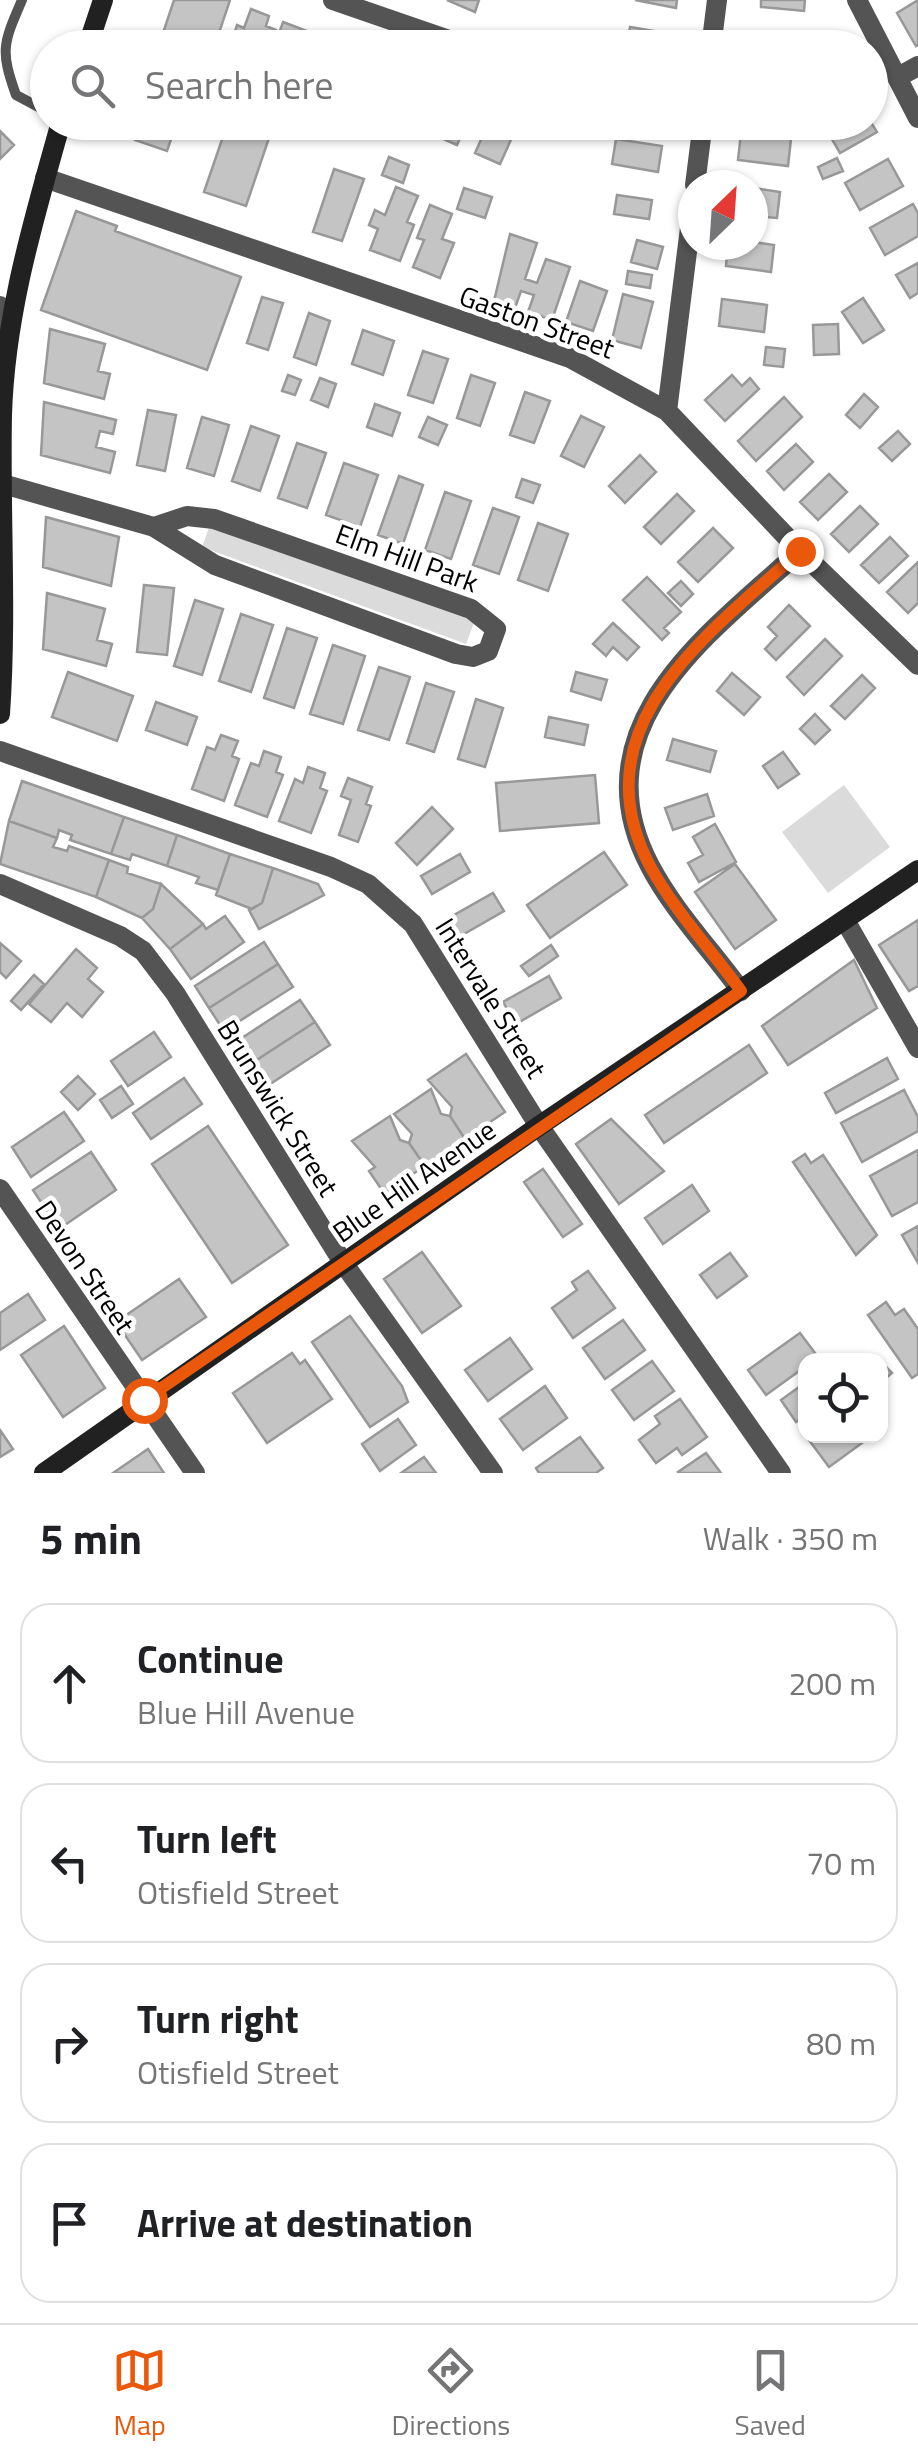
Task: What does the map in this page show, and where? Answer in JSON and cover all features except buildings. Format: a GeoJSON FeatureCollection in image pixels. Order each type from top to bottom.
{"type":"FeatureCollection","features":[{"type":"Feature","properties":{"kind":"main road"},"geometry":{"type":"LineString","coordinates":[[93,30],[104,0]]}},
{"type":"Feature","properties":{"kind":"main road"},"geometry":{"type":"LineString","coordinates":[[0,714],[6,630],[4,316],[56,140]]}},
{"type":"Feature","properties":{"kind":"main road","name":"Blue Hill Avenue"},"geometry":{"type":"LineString","coordinates":[[44,1473],[539,1126],[918,870]]}},
{"type":"Feature","properties":{"kind":"street"},"geometry":{"type":"LineString","coordinates":[[333,0],[420,30]]}},
{"type":"Feature","properties":{"kind":"street"},"geometry":{"type":"LineString","coordinates":[[713,30],[717,0]]}},
{"type":"Feature","properties":{"kind":"street"},"geometry":{"type":"LineString","coordinates":[[857,0],[873,30]]}},
{"type":"Feature","properties":{"kind":"street"},"geometry":{"type":"LineString","coordinates":[[888,58],[918,118]]}},
{"type":"Feature","properties":{"kind":"street"},"geometry":{"type":"LineString","coordinates":[[898,77],[918,66]]}},
{"type":"Feature","properties":{"kind":"street"},"geometry":{"type":"LineString","coordinates":[[697,170],[700,140]]}},
{"type":"Feature","properties":{"kind":"street","name":"Gaston Street"},"geometry":{"type":"LineString","coordinates":[[46,178],[570,358],[668,411],[800,551],[918,665]]}},
{"type":"Feature","properties":{"kind":"street"},"geometry":{"type":"LineString","coordinates":[[668,411],[686,260]]}},
{"type":"Feature","properties":{"kind":"street","name":"Elm Hill Park"},"geometry":{"type":"LineString","coordinates":[[4,484],[154,527],[215,566],[456,654],[473,657],[488,651],[496,628],[471,608],[214,518],[188,516],[154,527]]}},
{"type":"Feature","properties":{"kind":"street"},"geometry":{"type":"LineString","coordinates":[[741,991],[652,869],[632,823],[626,782],[643,716],[656,696],[740,605],[800,551]]}},
{"type":"Feature","properties":{"kind":"street","name":"Intervale Street"},"geometry":{"type":"LineString","coordinates":[[0,751],[330,867],[391,900],[412,924],[539,1126],[781,1473]]}},
{"type":"Feature","properties":{"kind":"street","name":"Brunswick Street"},"geometry":{"type":"LineString","coordinates":[[0,884],[96,924],[144,952],[175,993],[344,1264],[493,1473]]}},
{"type":"Feature","properties":{"kind":"street"},"geometry":{"type":"LineString","coordinates":[[846,922],[918,1048]]}},
{"type":"Feature","properties":{"kind":"street","name":"Devon Street"},"geometry":{"type":"LineString","coordinates":[[0,1189],[195,1473]]}},
{"type":"Feature","properties":{"kind":"lane"},"geometry":{"type":"LineString","coordinates":[[22,0],[2,48],[16,96],[30,103]]}},
{"type":"Feature","properties":{"kind":"shaded area"},"geometry":{"type":"Polygon","coordinates":[[[211,522],[476,618],[466,644],[202,547],[211,522]]]}},
{"type":"Feature","properties":{"kind":"shaded area"},"geometry":{"type":"Polygon","coordinates":[[[844,785],[890,847],[828,893],[782,832],[844,785]]]}},
{"type":"Feature","properties":{"kind":"route"},"geometry":{"type":"LineString","coordinates":[[144,1400],[741,991],[652,869],[632,823],[626,782],[643,716],[656,696],[740,605],[800,551]]}}]}
